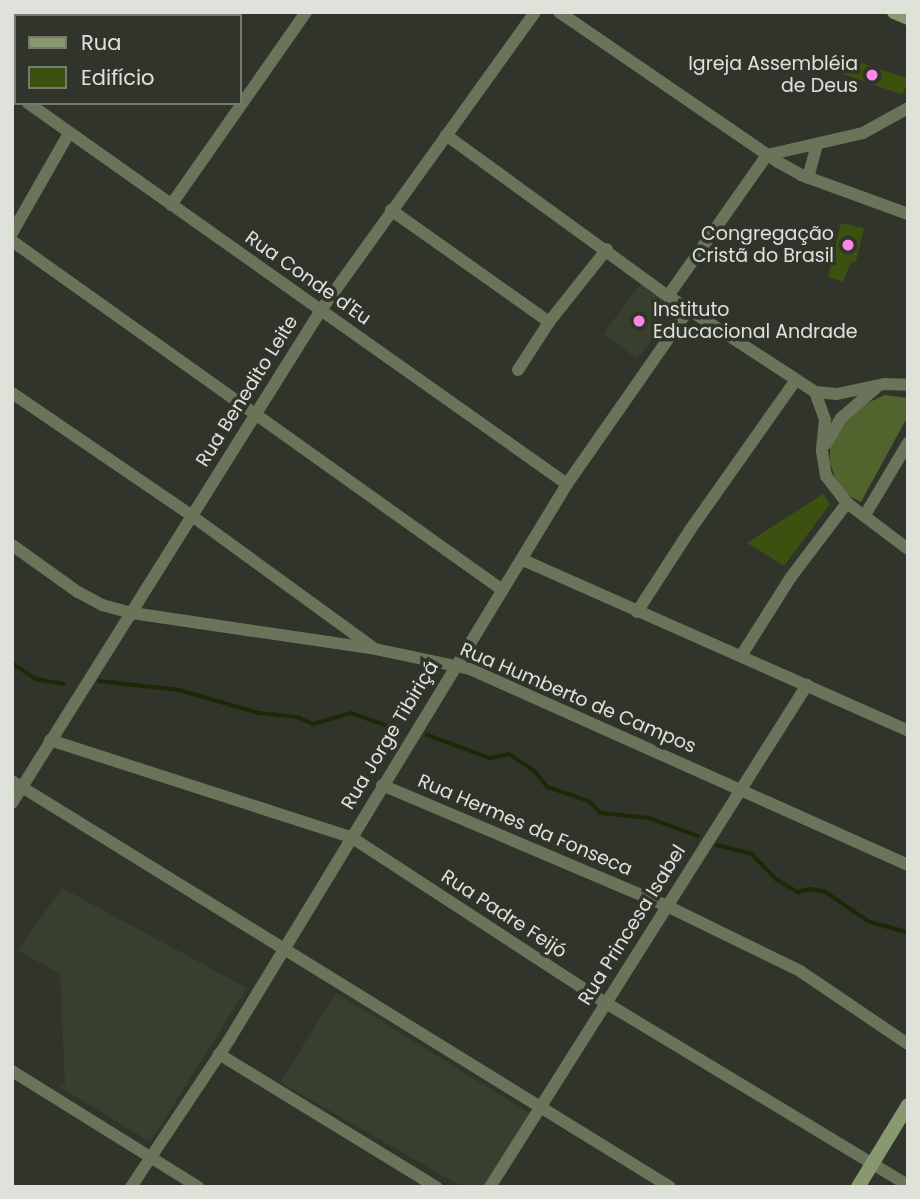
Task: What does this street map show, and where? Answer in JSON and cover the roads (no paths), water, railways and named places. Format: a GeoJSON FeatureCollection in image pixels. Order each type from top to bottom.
{"type":"FeatureCollection","features":[{"type":"Feature","properties":{"kind":"main road"},"geometry":{"type":"LineString","coordinates":[[894,12],[908,18]]}},
{"type":"Feature","properties":{"kind":"main road"},"geometry":{"type":"LineString","coordinates":[[858,1187],[908,1105]]}},
{"type":"Feature","properties":{"kind":"street"},"geometry":{"type":"LineString","coordinates":[[242,103],[306,12]]}},
{"type":"Feature","properties":{"kind":"street","name":"Rua Benedito Leite"},"geometry":{"type":"LineString","coordinates":[[12,803],[17,784],[50,740],[132,613],[321,310],[535,12]]}},
{"type":"Feature","properties":{"kind":"street"},"geometry":{"type":"LineString","coordinates":[[559,12],[767,155],[808,178],[908,214]]}},
{"type":"Feature","properties":{"kind":"street","name":"Rua Conde d'Eu"},"geometry":{"type":"LineString","coordinates":[[31,105],[567,484]]}},
{"type":"Feature","properties":{"kind":"street"},"geometry":{"type":"LineString","coordinates":[[228,105],[236,111]]}},
{"type":"Feature","properties":{"kind":"street"},"geometry":{"type":"LineString","coordinates":[[170,205],[240,105]]}},
{"type":"Feature","properties":{"kind":"street"},"geometry":{"type":"LineString","coordinates":[[668,296],[767,155],[863,133],[908,108]]}},
{"type":"Feature","properties":{"kind":"street"},"geometry":{"type":"LineString","coordinates":[[12,233],[69,132]]}},
{"type":"Feature","properties":{"kind":"street"},"geometry":{"type":"LineString","coordinates":[[446,135],[607,249],[668,296],[815,392],[837,394],[878,385],[908,385]]}},
{"type":"Feature","properties":{"kind":"street"},"geometry":{"type":"LineString","coordinates":[[808,178],[817,145]]}},
{"type":"Feature","properties":{"kind":"street"},"geometry":{"type":"LineString","coordinates":[[391,210],[550,322]]}},
{"type":"Feature","properties":{"kind":"street"},"geometry":{"type":"LineString","coordinates":[[12,242],[501,589]]}},
{"type":"Feature","properties":{"kind":"street"},"geometry":{"type":"LineString","coordinates":[[518,370],[550,322],[607,249]]}},
{"type":"Feature","properties":{"kind":"street","name":"Rua Jorge Tibiriçá"},"geometry":{"type":"LineString","coordinates":[[131,1187],[219,1054],[567,484],[690,308]]}},
{"type":"Feature","properties":{"kind":"street"},"geometry":{"type":"LineString","coordinates":[[637,612],[690,530],[796,380]]}},
{"type":"Feature","properties":{"kind":"street"},"geometry":{"type":"LineString","coordinates":[[822,451],[841,418],[878,385]]}},
{"type":"Feature","properties":{"kind":"street"},"geometry":{"type":"LineString","coordinates":[[815,392],[825,420],[822,451],[826,476],[847,503],[908,549]]}},
{"type":"Feature","properties":{"kind":"street"},"geometry":{"type":"LineString","coordinates":[[12,394],[191,516],[375,649]]}},
{"type":"Feature","properties":{"kind":"street"},"geometry":{"type":"LineString","coordinates":[[865,516],[908,443]]}},
{"type":"Feature","properties":{"kind":"street"},"geometry":{"type":"LineString","coordinates":[[741,656],[791,578],[847,503]]}},
{"type":"Feature","properties":{"kind":"street","name":"Rua Humberto de Campos"},"geometry":{"type":"LineString","coordinates":[[12,545],[92,600],[132,613],[375,649],[455,665],[740,788],[908,865]]}},
{"type":"Feature","properties":{"kind":"street"},"geometry":{"type":"LineString","coordinates":[[523,560],[908,732]]}},
{"type":"Feature","properties":{"kind":"street","name":"Rua Princesa Isabel"},"geometry":{"type":"LineString","coordinates":[[490,1187],[807,685]]}},
{"type":"Feature","properties":{"kind":"street","name":"Rua Padre Feijó"},"geometry":{"type":"LineString","coordinates":[[50,740],[351,837],[606,1003],[908,1185]]}},
{"type":"Feature","properties":{"kind":"street"},"geometry":{"type":"LineString","coordinates":[[17,784],[670,1187]]}},
{"type":"Feature","properties":{"kind":"street","name":"Rua Hermes da Fonseca"},"geometry":{"type":"LineString","coordinates":[[382,785],[667,906],[800,971],[908,1044]]}},
{"type":"Feature","properties":{"kind":"street"},"geometry":{"type":"LineString","coordinates":[[219,1054],[436,1187]]}},
{"type":"Feature","properties":{"kind":"street"},"geometry":{"type":"LineString","coordinates":[[12,1071],[198,1187]]}},
{"type":"Feature","properties":{"kind":"waterway"},"geometry":{"type":"LineString","coordinates":[[12,663],[36,679],[64,684]]}},
{"type":"Feature","properties":{"kind":"waterway"},"geometry":{"type":"LineString","coordinates":[[99,681],[179,690],[259,713],[298,717],[313,724],[351,713],[399,730]]}},
{"type":"Feature","properties":{"kind":"waterway"},"geometry":{"type":"LineString","coordinates":[[427,735],[490,758],[509,754],[534,770],[548,787],[589,801],[601,813],[649,818],[698,836]]}},
{"type":"Feature","properties":{"kind":"waterway"},"geometry":{"type":"LineString","coordinates":[[717,845],[752,854],[776,879],[798,892],[809,889],[824,891],[870,922],[908,932]]}},
{"type":"Feature","properties":{"kind":"place","name":"Igreja Assembléia de Deus"},"geometry":{"type":"Point","coordinates":[872,75]}},
{"type":"Feature","properties":{"kind":"place","name":"Congregação Cristã do Brasil"},"geometry":{"type":"Point","coordinates":[848,245]}},
{"type":"Feature","properties":{"kind":"place","name":"Instituto Educacional Andrade"},"geometry":{"type":"Point","coordinates":[639,321]}}]}
